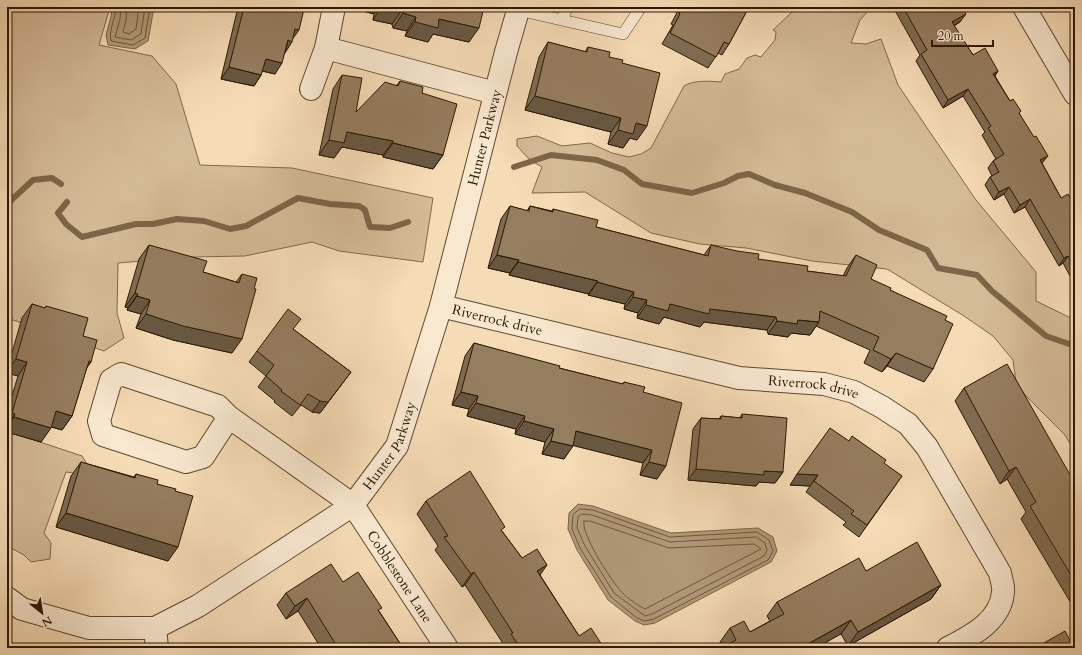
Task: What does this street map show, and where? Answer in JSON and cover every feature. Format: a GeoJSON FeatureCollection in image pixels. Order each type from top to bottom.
{"type":"FeatureCollection","features":[{"type":"Feature","properties":{"kind":"street"},"geometry":{"type":"LineString","coordinates":[[311,89],[326,48],[334,7]]}},
{"type":"Feature","properties":{"kind":"street"},"geometry":{"type":"LineString","coordinates":[[1024,7],[1075,94]]}},
{"type":"Feature","properties":{"kind":"street","name":"Hunter Parkway"},"geometry":{"type":"LineString","coordinates":[[7,598],[22,609],[89,628],[156,638],[198,606],[353,505],[397,446],[441,306],[495,93],[519,8]]}},
{"type":"Feature","properties":{"kind":"street"},"geometry":{"type":"LineString","coordinates":[[326,48],[495,93]]}},
{"type":"Feature","properties":{"kind":"street","name":"Riverrock drive"},"geometry":{"type":"LineString","coordinates":[[441,306],[739,378],[824,384],[854,392],[882,407],[908,424],[928,447],[1000,573],[1004,591],[1000,607],[987,624],[948,648]]}},
{"type":"Feature","properties":{"kind":"street"},"geometry":{"type":"LineString","coordinates":[[230,417],[202,457],[186,462],[103,435],[99,421],[111,380],[121,374],[218,406],[230,417],[353,505]]}},
{"type":"Feature","properties":{"kind":"street","name":"Cobblestone Lane"},"geometry":{"type":"LineString","coordinates":[[353,505],[447,648]]}},
{"type":"Feature","properties":{"kind":"lane"},"geometry":{"type":"LineString","coordinates":[[561,20],[568,7]]}},
{"type":"Feature","properties":{"kind":"lane"},"geometry":{"type":"LineString","coordinates":[[519,8],[561,20],[623,34],[641,7]]}},
{"type":"Feature","properties":{"kind":"shaded area"},"geometry":{"type":"Polygon","coordinates":[[[7,7],[110,7],[99,45],[152,56],[176,84],[200,165],[292,168],[433,198],[423,262],[339,251],[312,242],[245,256],[193,257],[118,263],[117,313],[124,338],[104,351],[7,318],[7,7]]]}},
{"type":"Feature","properties":{"kind":"shaded area"},"geometry":{"type":"Polygon","coordinates":[[[803,7],[868,7],[869,10],[860,20],[851,43],[866,44],[881,39],[898,85],[976,200],[1036,272],[1036,301],[1075,320],[1075,452],[1065,435],[1026,396],[1016,382],[1013,360],[993,336],[964,316],[887,269],[812,261],[746,248],[700,244],[651,233],[585,192],[532,193],[542,167],[530,160],[517,146],[517,139],[537,136],[562,146],[590,143],[612,153],[629,157],[641,154],[651,148],[684,86],[697,82],[721,82],[725,74],[739,69],[747,58],[755,55],[761,57],[775,40],[776,32],[773,30],[792,12],[803,7]]]}},
{"type":"Feature","properties":{"kind":"shaded area"},"geometry":{"type":"Polygon","coordinates":[[[7,431],[82,456],[89,467],[81,474],[66,472],[44,533],[51,543],[50,559],[31,562],[24,555],[7,546],[7,431]]]}},
{"type":"Feature","properties":{"kind":"water"},"geometry":{"type":"Polygon","coordinates":[[[112,7],[154,7],[148,41],[135,49],[108,45],[106,35],[112,7]]]}},
{"type":"Feature","properties":{"kind":"water"},"geometry":{"type":"Polygon","coordinates":[[[578,504],[593,506],[671,533],[758,528],[773,537],[777,551],[771,562],[655,623],[644,625],[635,621],[608,600],[577,550],[568,529],[569,513],[578,504]]]}},
{"type":"Feature","properties":{"kind":"building"},"geometry":{"type":"Polygon","coordinates":[[[244,7],[297,7],[304,9],[299,30],[295,29],[292,42],[288,40],[282,63],[266,59],[261,75],[229,67],[244,7]]]}},
{"type":"Feature","properties":{"kind":"building"},"geometry":{"type":"Polygon","coordinates":[[[389,7],[484,7],[479,28],[439,19],[438,28],[415,22],[416,17],[403,13],[402,10],[389,7]]]}},
{"type":"Feature","properties":{"kind":"building"},"geometry":{"type":"Polygon","coordinates":[[[682,7],[749,7],[729,44],[724,42],[716,57],[670,33],[682,7]]]}},
{"type":"Feature","properties":{"kind":"building"},"geometry":{"type":"Polygon","coordinates":[[[903,7],[961,7],[966,14],[952,22],[973,55],[985,48],[998,71],[993,74],[1010,101],[1013,99],[1021,111],[1019,113],[1034,137],[1036,136],[1048,156],[1040,160],[1061,198],[1068,194],[1075,206],[1075,267],[1068,256],[1064,258],[1030,199],[1020,205],[1009,187],[999,192],[990,177],[999,172],[993,161],[1004,154],[988,128],[991,126],[968,89],[948,100],[921,54],[927,50],[903,7]]]}},
{"type":"Feature","properties":{"kind":"building"},"geometry":{"type":"Polygon","coordinates":[[[548,42],[587,52],[588,47],[610,52],[609,57],[623,60],[622,63],[660,73],[647,126],[636,123],[633,134],[618,130],[621,118],[535,96],[548,42]]]}},
{"type":"Feature","properties":{"kind":"building"},"geometry":{"type":"Polygon","coordinates":[[[342,75],[362,78],[356,112],[385,82],[398,86],[400,81],[423,87],[422,93],[457,104],[443,155],[393,143],[393,141],[347,132],[344,143],[329,140],[342,75]]]}},
{"type":"Feature","properties":{"kind":"building"},"geometry":{"type":"Polygon","coordinates":[[[510,206],[529,211],[530,206],[553,212],[553,209],[598,220],[596,227],[708,256],[711,245],[759,254],[758,259],[808,266],[807,271],[846,276],[856,255],[877,265],[871,279],[891,288],[890,290],[947,316],[945,320],[953,324],[933,369],[896,353],[891,359],[873,350],[879,337],[820,311],[819,322],[798,320],[797,324],[777,321],[776,317],[710,309],[709,314],[670,304],[668,311],[646,305],[647,300],[633,297],[634,292],[597,282],[598,281],[518,262],[519,260],[497,255],[510,206]]]}},
{"type":"Feature","properties":{"kind":"building"},"geometry":{"type":"Polygon","coordinates":[[[149,245],[207,261],[203,272],[239,283],[242,274],[257,278],[254,289],[256,289],[242,339],[183,326],[146,314],[150,300],[137,296],[138,294],[135,293],[149,245]]]}},
{"type":"Feature","properties":{"kind":"building"},"geometry":{"type":"Polygon","coordinates":[[[32,304],[45,308],[46,306],[88,318],[83,336],[97,340],[72,416],[56,411],[51,428],[14,417],[15,414],[12,413],[27,362],[16,359],[32,304]]]}},
{"type":"Feature","properties":{"kind":"building"},"geometry":{"type":"Polygon","coordinates":[[[288,309],[301,319],[293,329],[351,372],[328,402],[320,401],[308,394],[300,405],[281,391],[282,390],[266,376],[274,365],[257,351],[288,309]]]}},
{"type":"Feature","properties":{"kind":"building"},"geometry":{"type":"Polygon","coordinates":[[[474,343],[560,366],[559,368],[623,384],[624,382],[645,387],[643,392],[682,403],[666,466],[649,462],[652,450],[576,431],[573,446],[551,441],[554,429],[524,421],[525,416],[476,403],[478,396],[461,392],[474,343]]]}},
{"type":"Feature","properties":{"kind":"building"},"geometry":{"type":"Polygon","coordinates":[[[1007,364],[1073,480],[1075,479],[1075,582],[1030,506],[1036,502],[1016,467],[1009,471],[964,388],[1007,364]]]}},
{"type":"Feature","properties":{"kind":"building"},"geometry":{"type":"Polygon","coordinates":[[[742,414],[787,418],[783,472],[764,471],[764,475],[696,469],[701,418],[721,419],[721,416],[742,418],[742,414]]]}},
{"type":"Feature","properties":{"kind":"building"},"geometry":{"type":"Polygon","coordinates":[[[830,428],[849,441],[852,436],[886,460],[884,463],[902,476],[867,525],[851,514],[854,511],[814,481],[818,475],[797,474],[830,428]]]}},
{"type":"Feature","properties":{"kind":"building"},"geometry":{"type":"Polygon","coordinates":[[[81,462],[135,478],[136,474],[158,480],[157,484],[176,489],[175,491],[193,496],[178,547],[66,513],[81,462]]]}},
{"type":"Feature","properties":{"kind":"building"},"geometry":{"type":"Polygon","coordinates":[[[470,471],[505,527],[501,530],[522,558],[537,549],[547,565],[537,571],[579,636],[591,628],[602,645],[597,648],[520,648],[511,634],[513,633],[474,572],[471,574],[444,537],[448,536],[426,501],[470,471]]]}},
{"type":"Feature","properties":{"kind":"building"},"geometry":{"type":"Polygon","coordinates":[[[917,542],[941,585],[858,632],[851,620],[804,646],[805,648],[721,648],[736,640],[730,628],[744,621],[750,632],[784,614],[777,602],[859,558],[866,571],[917,542]]]}},
{"type":"Feature","properties":{"kind":"building"},"geometry":{"type":"Polygon","coordinates":[[[331,564],[343,582],[358,572],[382,608],[378,610],[403,648],[338,648],[307,598],[295,606],[286,593],[331,564]]]}},
{"type":"Feature","properties":{"kind":"building"},"geometry":{"type":"Polygon","coordinates":[[[1065,631],[1074,648],[1035,648],[1065,631]]]}},
{"type":"Feature","properties":{"kind":"waterway"},"geometry":{"type":"LineString","coordinates":[[514,167],[551,155],[597,160],[624,170],[642,184],[692,193],[724,183],[738,176],[749,174],[775,185],[805,193],[852,212],[879,230],[927,250],[938,268],[977,275],[992,291],[1046,336],[1075,346]]}},
{"type":"Feature","properties":{"kind":"waterway"},"geometry":{"type":"LineString","coordinates":[[7,204],[33,180],[52,178],[61,184]]}},
{"type":"Feature","properties":{"kind":"waterway"},"geometry":{"type":"LineString","coordinates":[[67,202],[58,213],[66,224],[82,237],[136,224],[153,224],[177,219],[204,221],[230,229],[246,226],[298,198],[330,204],[359,206],[365,210],[370,227],[390,228],[408,222]]}}]}
